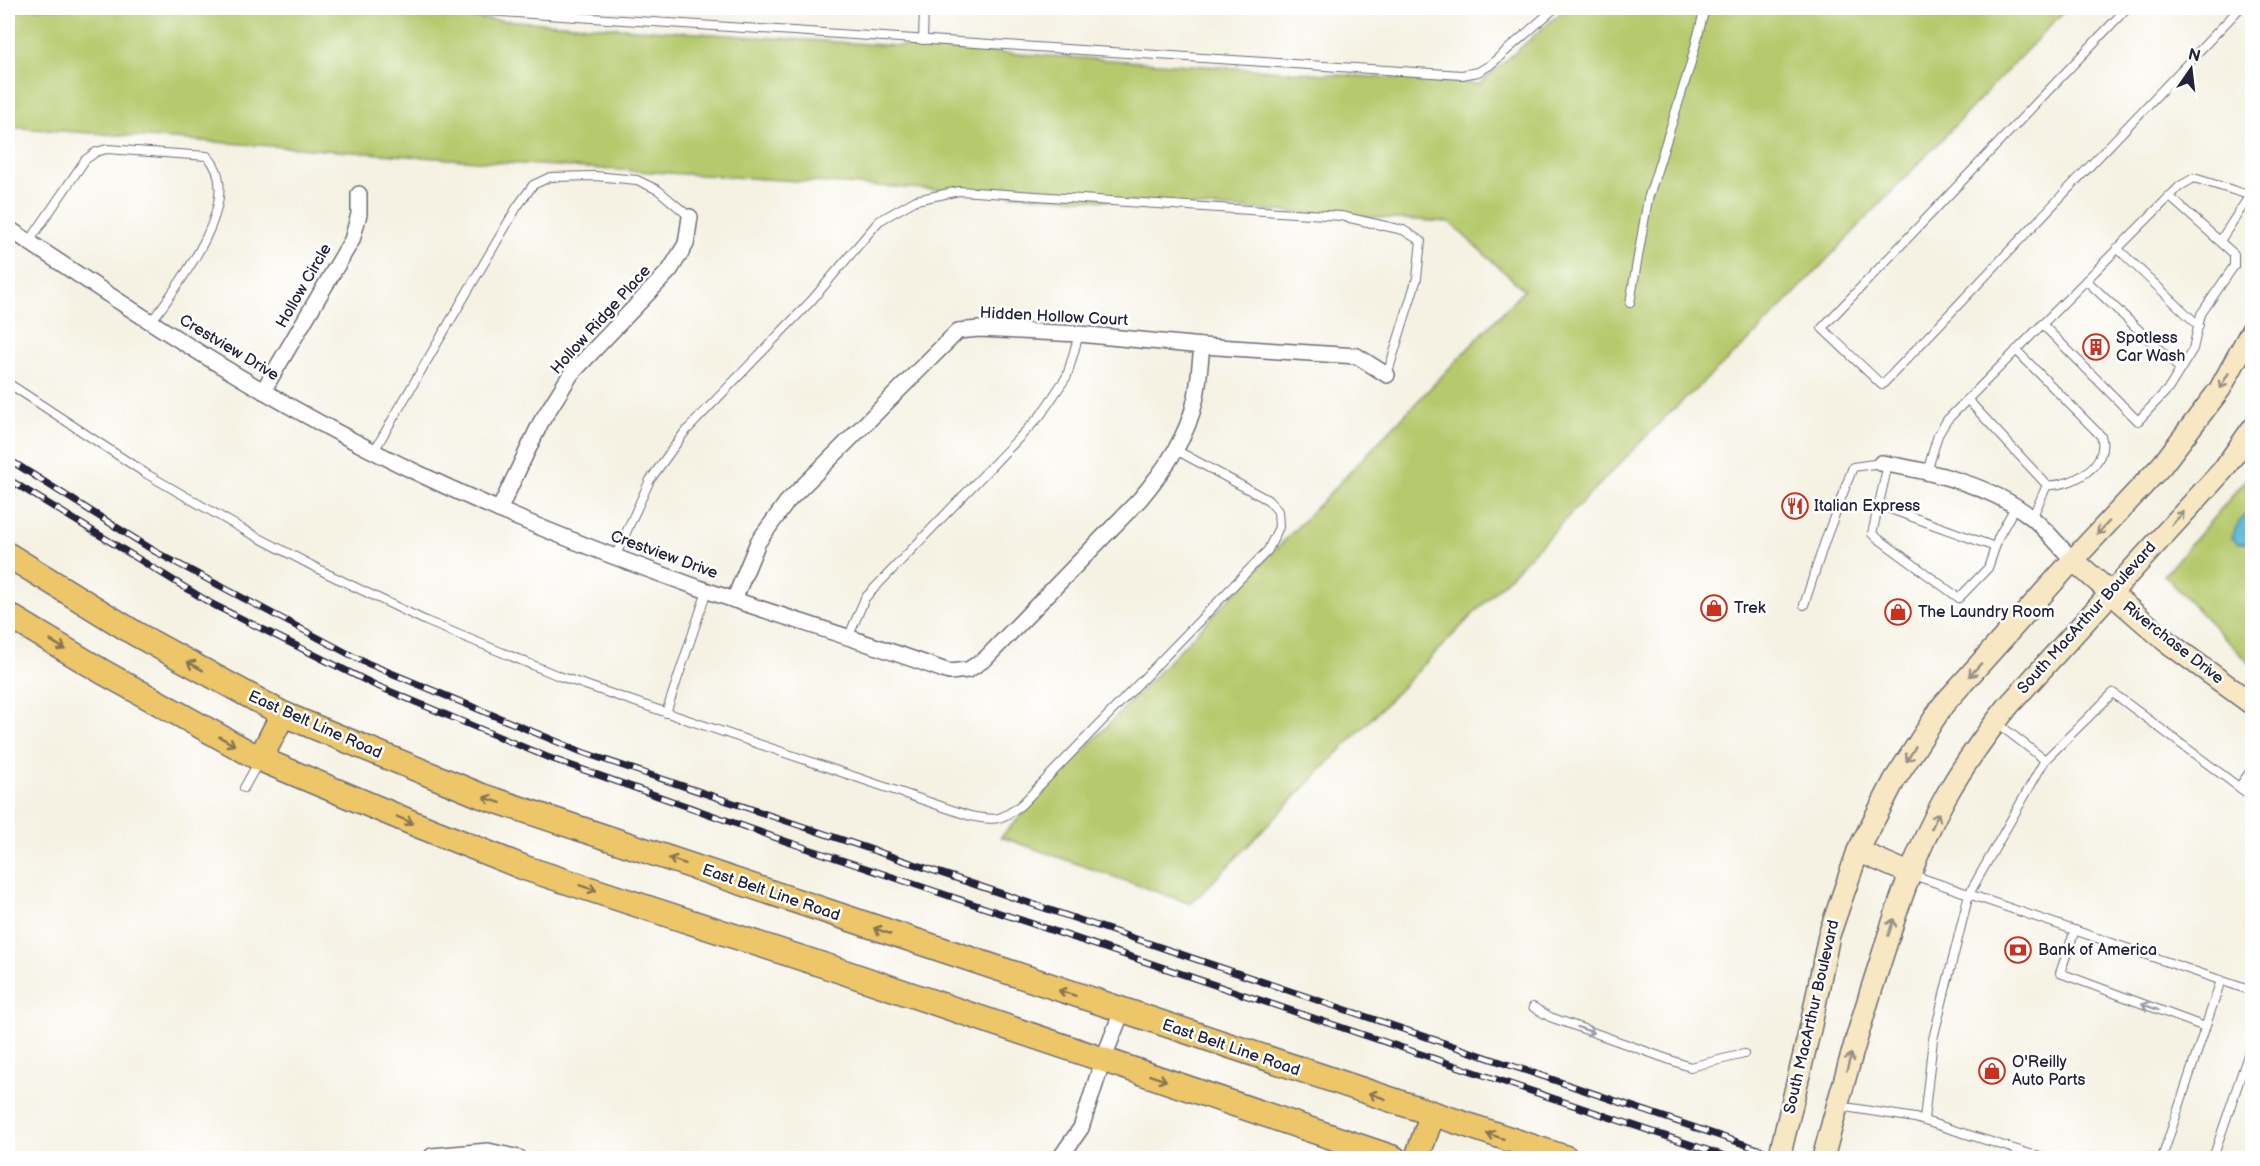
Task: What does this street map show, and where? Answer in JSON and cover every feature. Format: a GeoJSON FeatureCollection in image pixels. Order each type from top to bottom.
{"type":"FeatureCollection","features":[{"type":"Feature","properties":{"kind":"main road","name":"South MacArthur Boulevard"},"geometry":{"type":"LineString","coordinates":[[1779,1158],[1811,1025],[1829,935],[1858,851],[1894,781],[1943,705],[2162,465],[2220,389],[2253,330]]}},
{"type":"Feature","properties":{"kind":"main road","name":"South MacArthur Boulevard"},"geometry":{"type":"LineString","coordinates":[[1823,1158],[1860,1022],[1896,912],[1946,796],[1978,744],[1996,722],[2223,470],[2253,429]]}},
{"type":"Feature","properties":{"kind":"main road","name":"East Belt Line Road"},"geometry":{"type":"LineString","coordinates":[[8,555],[136,634],[283,714],[482,796],[1566,1158]]}},
{"type":"Feature","properties":{"kind":"main road","name":"Riverchase Drive"},"geometry":{"type":"LineString","coordinates":[[2073,560],[2166,641],[2253,704]]}},
{"type":"Feature","properties":{"kind":"main road"},"geometry":{"type":"LineString","coordinates":[[8,615],[103,672],[260,759],[525,868],[830,967],[1394,1158]]}},
{"type":"Feature","properties":{"kind":"main road"},"geometry":{"type":"LineString","coordinates":[[260,759],[283,714]]}},
{"type":"Feature","properties":{"kind":"main road"},"geometry":{"type":"LineString","coordinates":[[1858,851],[1911,874]]}},
{"type":"Feature","properties":{"kind":"main road"},"geometry":{"type":"LineString","coordinates":[[1417,1158],[1432,1115]]}},
{"type":"Feature","properties":{"kind":"street","name":"Hollow Circle"},"geometry":{"type":"LineString","coordinates":[[263,391],[352,240],[359,214],[359,194]]}},
{"type":"Feature","properties":{"kind":"street","name":"Hollow Ridge Place"},"geometry":{"type":"LineString","coordinates":[[499,510],[541,422],[571,374],[670,270],[686,244],[690,217]]}},
{"type":"Feature","properties":{"kind":"street","name":"Crestview Drive"},"geometry":{"type":"LineString","coordinates":[[8,228],[150,322],[263,391],[374,451],[499,510],[707,591],[949,672],[968,670],[985,658],[1140,499],[1176,450],[1196,398],[1202,346]]}},
{"type":"Feature","properties":{"kind":"street","name":"Hidden Hollow Court"},"geometry":{"type":"LineString","coordinates":[[734,600],[758,542],[787,502],[958,331],[979,329],[1079,334],[1202,346],[1357,356],[1387,375]]}},
{"type":"Feature","properties":{"kind":"street","name":"Riverchase Drive"},"geometry":{"type":"LineString","coordinates":[[1884,464],[1948,476],[2008,502],[2032,518],[2073,560]]}},
{"type":"Feature","properties":{"kind":"street"},"geometry":{"type":"LineString","coordinates":[[1068,1156],[1081,1128],[1122,1011]]}},
{"type":"Feature","properties":{"kind":"street"},"geometry":{"type":"LineString","coordinates":[[432,1156],[488,1151],[519,1158]]}},
{"type":"Feature","properties":{"kind":"lane"},"geometry":{"type":"LineString","coordinates":[[441,8],[1462,75],[1478,72],[1490,64],[1555,8]]}},
{"type":"Feature","properties":{"kind":"lane"},"geometry":{"type":"LineString","coordinates":[[923,40],[924,8]]}},
{"type":"Feature","properties":{"kind":"lane"},"geometry":{"type":"LineString","coordinates":[[1630,303],[1648,199],[1690,66],[1705,8]]}},
{"type":"Feature","properties":{"kind":"lane"},"geometry":{"type":"LineString","coordinates":[[2127,8],[1822,328],[1882,385],[2240,8]]}},
{"type":"Feature","properties":{"kind":"lane"},"geometry":{"type":"LineString","coordinates":[[29,242],[77,170],[96,152],[107,149],[207,156],[214,163],[219,175],[220,190],[215,217],[206,240],[150,322]]}},
{"type":"Feature","properties":{"kind":"lane"},"geometry":{"type":"LineString","coordinates":[[374,451],[517,207],[533,185],[550,177],[595,176],[637,180],[658,190],[690,217]]}},
{"type":"Feature","properties":{"kind":"lane"},"geometry":{"type":"LineString","coordinates":[[1927,472],[1938,435],[1947,420],[2169,196],[2194,178],[2251,196],[2220,241]]}},
{"type":"Feature","properties":{"kind":"lane"},"geometry":{"type":"LineString","coordinates":[[615,557],[650,480],[684,433],[812,300],[879,221],[916,200],[958,191],[1341,216],[1402,230],[1421,241],[1417,278],[1387,375]]}},
{"type":"Feature","properties":{"kind":"lane"},"geometry":{"type":"LineString","coordinates":[[2042,324],[2138,421],[2169,388],[2193,349],[2201,314],[2234,267],[2234,254],[2169,196]]}},
{"type":"Feature","properties":{"kind":"lane"},"geometry":{"type":"LineString","coordinates":[[2117,248],[2199,326]]}},
{"type":"Feature","properties":{"kind":"lane"},"geometry":{"type":"LineString","coordinates":[[2086,280],[2180,369]]}},
{"type":"Feature","properties":{"kind":"lane"},"geometry":{"type":"LineString","coordinates":[[848,638],[865,598],[1040,416],[1067,376],[1079,334]]}},
{"type":"Feature","properties":{"kind":"lane"},"geometry":{"type":"LineString","coordinates":[[1967,399],[2047,485],[2062,485],[2091,468],[2101,456],[2104,445],[2101,436],[2016,350]]}},
{"type":"Feature","properties":{"kind":"lane"},"geometry":{"type":"LineString","coordinates":[[8,383],[145,473],[244,530],[426,621],[538,668],[666,713],[970,816],[990,819],[1005,817],[1038,788],[1268,550],[1279,527],[1278,511],[1268,500],[1176,450]]}},
{"type":"Feature","properties":{"kind":"lane"},"geometry":{"type":"LineString","coordinates":[[1804,605],[1826,538],[1853,468],[1884,464],[1879,506],[1872,534],[1959,598],[1988,568],[1995,547],[2015,507]]}},
{"type":"Feature","properties":{"kind":"lane"},"geometry":{"type":"LineString","coordinates":[[2032,518],[2047,485]]}},
{"type":"Feature","properties":{"kind":"lane"},"geometry":{"type":"LineString","coordinates":[[1879,506],[1995,547]]}},
{"type":"Feature","properties":{"kind":"lane"},"geometry":{"type":"LineString","coordinates":[[666,713],[707,591]]}},
{"type":"Feature","properties":{"kind":"lane"},"geometry":{"type":"LineString","coordinates":[[1919,1119],[1932,1039],[1969,894],[2044,760],[2112,693],[2253,797]]}},
{"type":"Feature","properties":{"kind":"lane"},"geometry":{"type":"LineString","coordinates":[[1996,722],[2044,760]]}},
{"type":"Feature","properties":{"kind":"lane"},"geometry":{"type":"LineString","coordinates":[[244,788],[260,759]]}},
{"type":"Feature","properties":{"kind":"lane"},"geometry":{"type":"LineString","coordinates":[[2239,787],[2253,769]]}},
{"type":"Feature","properties":{"kind":"lane"},"geometry":{"type":"LineString","coordinates":[[1911,874],[2253,991]]}},
{"type":"Feature","properties":{"kind":"lane"},"geometry":{"type":"LineString","coordinates":[[2075,930],[2060,973],[2205,1027]]}},
{"type":"Feature","properties":{"kind":"lane"},"geometry":{"type":"LineString","coordinates":[[2162,1158],[2221,980]]}},
{"type":"Feature","properties":{"kind":"lane"},"geometry":{"type":"LineString","coordinates":[[1533,1007],[1550,1017],[1690,1067],[1744,1054]]}},
{"type":"Feature","properties":{"kind":"lane"},"geometry":{"type":"LineString","coordinates":[[2213,1158],[2253,1043]]}},
{"type":"Feature","properties":{"kind":"lane"},"geometry":{"type":"LineString","coordinates":[[1837,1106],[1919,1119],[2043,1158]]}},
{"type":"Feature","properties":{"kind":"green space"},"geometry":{"type":"Polygon","coordinates":[[[8,8],[314,8],[1479,84],[1566,8],[2067,8],[1753,337],[1663,419],[1191,904],[1001,837],[1524,290],[1449,222],[477,161],[8,127],[8,8]]]}},
{"type":"Feature","properties":{"kind":"green space"},"geometry":{"type":"Polygon","coordinates":[[[2252,473],[2252,666],[2164,575],[2252,473]]]}},
{"type":"Feature","properties":{"kind":"water"},"geometry":{"type":"Polygon","coordinates":[[[2252,509],[2252,543],[2238,543],[2231,537],[2239,522],[2252,509]]]}},
{"type":"Feature","properties":{"kind":"railway"},"geometry":{"type":"LineString","coordinates":[[8,459],[156,552],[362,661],[582,752],[1785,1158]]}},
{"type":"Feature","properties":{"kind":"railway"},"geometry":{"type":"LineString","coordinates":[[8,479],[212,604],[375,685],[547,757],[785,841],[1731,1158]]}},
{"type":"Feature","properties":{"kind":"place","name":"Spotless Car Wash"},"geometry":{"type":"Point","coordinates":[2096,347]}},
{"type":"Feature","properties":{"kind":"place","name":"Italian Express"},"geometry":{"type":"Point","coordinates":[1795,506]}},
{"type":"Feature","properties":{"kind":"place","name":"Trek"},"geometry":{"type":"Point","coordinates":[1714,608]}},
{"type":"Feature","properties":{"kind":"place","name":"The Laundry Room"},"geometry":{"type":"Point","coordinates":[1898,612]}},
{"type":"Feature","properties":{"kind":"place","name":"Bank of America"},"geometry":{"type":"Point","coordinates":[2018,950]}},
{"type":"Feature","properties":{"kind":"place","name":"O'Reilly Auto Parts"},"geometry":{"type":"Point","coordinates":[1992,1071]}}]}
